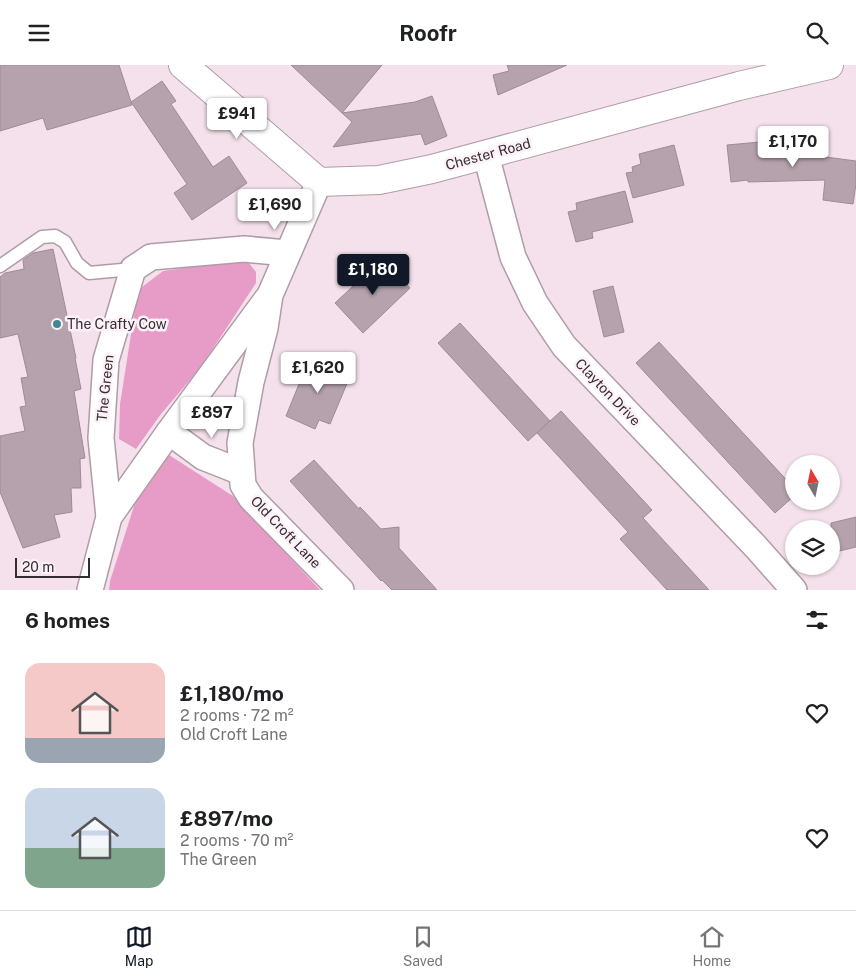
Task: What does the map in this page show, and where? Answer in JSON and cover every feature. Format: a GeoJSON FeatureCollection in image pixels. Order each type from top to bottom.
{"type":"FeatureCollection","features":[{"type":"Feature","properties":{"kind":"main road"},"geometry":{"type":"LineString","coordinates":[[183,65],[319,182]]}},
{"type":"Feature","properties":{"kind":"main road","name":"Chester Road"},"geometry":{"type":"LineString","coordinates":[[319,182],[379,180],[486,155],[739,86],[829,65]]}},
{"type":"Feature","properties":{"kind":"street","name":"Clayton Drive"},"geometry":{"type":"LineString","coordinates":[[486,155],[513,257],[535,303],[564,346],[756,547],[794,590]]}},
{"type":"Feature","properties":{"kind":"street","name":"Old Croft Lane"},"geometry":{"type":"LineString","coordinates":[[319,182],[270,295],[265,329],[251,381],[240,443],[241,472],[243,485],[251,498],[341,590]]}},
{"type":"Feature","properties":{"kind":"street"},"geometry":{"type":"LineString","coordinates":[[133,269],[151,257],[244,249],[287,253]]}},
{"type":"Feature","properties":{"kind":"street","name":"The Green"},"geometry":{"type":"LineString","coordinates":[[90,590],[109,517],[101,438],[106,360],[133,269]]}},
{"type":"Feature","properties":{"kind":"street","name":"The Green"},"geometry":{"type":"LineString","coordinates":[[109,517],[270,295]]}},
{"type":"Feature","properties":{"kind":"street"},"geometry":{"type":"LineString","coordinates":[[169,432],[203,457],[241,472]]}},
{"type":"Feature","properties":{"kind":"lane"},"geometry":{"type":"LineString","coordinates":[[0,266],[42,237],[55,236],[64,242],[77,263],[89,273],[133,269]]}},
{"type":"Feature","properties":{"kind":"shaded area"},"geometry":{"type":"Polygon","coordinates":[[[233,261],[249,263],[256,272],[256,283],[201,367],[161,414],[136,449],[119,439],[120,404],[138,290],[163,271],[233,261]]]}},
{"type":"Feature","properties":{"kind":"shaded area"},"geometry":{"type":"Polygon","coordinates":[[[169,455],[233,496],[320,590],[109,590],[110,581],[135,503],[169,455]]]}},
{"type":"Feature","properties":{"kind":"building"},"geometry":{"type":"Polygon","coordinates":[[[0,65],[119,65],[132,105],[47,130],[43,118],[0,131],[0,65]]]}},
{"type":"Feature","properties":{"kind":"building"},"geometry":{"type":"Polygon","coordinates":[[[291,65],[382,65],[342,113],[291,65]]]}},
{"type":"Feature","properties":{"kind":"building"},"geometry":{"type":"Polygon","coordinates":[[[507,65],[567,65],[498,95],[493,75],[509,71],[507,65]]]}},
{"type":"Feature","properties":{"kind":"building"},"geometry":{"type":"Polygon","coordinates":[[[162,81],[176,101],[171,104],[213,167],[229,156],[247,183],[192,220],[174,193],[187,184],[131,102],[162,81]]]}},
{"type":"Feature","properties":{"kind":"building"},"geometry":{"type":"Polygon","coordinates":[[[432,96],[447,136],[425,145],[421,134],[333,147],[352,122],[342,113],[415,102],[432,96]]]}},
{"type":"Feature","properties":{"kind":"building"},"geometry":{"type":"Polygon","coordinates":[[[760,142],[760,145],[818,144],[818,156],[856,161],[856,184],[853,204],[823,200],[825,180],[748,182],[748,180],[731,182],[727,145],[760,142]]]}},
{"type":"Feature","properties":{"kind":"building"},"geometry":{"type":"Polygon","coordinates":[[[674,145],[684,185],[633,198],[626,173],[633,172],[632,167],[641,164],[639,154],[674,145]]]}},
{"type":"Feature","properties":{"kind":"building"},"geometry":{"type":"Polygon","coordinates":[[[625,191],[633,222],[592,232],[593,238],[576,242],[568,212],[577,210],[576,203],[625,191]]]}},
{"type":"Feature","properties":{"kind":"building"},"geometry":{"type":"Polygon","coordinates":[[[53,249],[81,389],[74,391],[85,458],[80,459],[81,488],[71,488],[72,512],[54,515],[60,537],[23,548],[0,492],[0,436],[25,431],[20,407],[26,406],[21,378],[28,377],[18,334],[0,338],[0,277],[5,273],[24,269],[23,260],[33,253],[53,249]]]}},
{"type":"Feature","properties":{"kind":"building"},"geometry":{"type":"Polygon","coordinates":[[[383,258],[410,288],[363,333],[335,303],[383,258]]]}},
{"type":"Feature","properties":{"kind":"building"},"geometry":{"type":"Polygon","coordinates":[[[613,286],[624,332],[604,337],[593,291],[613,286]]]}},
{"type":"Feature","properties":{"kind":"building"},"geometry":{"type":"Polygon","coordinates":[[[460,323],[550,421],[528,441],[438,343],[460,323]]]}},
{"type":"Feature","properties":{"kind":"building"},"geometry":{"type":"Polygon","coordinates":[[[659,342],[785,478],[785,504],[775,513],[636,363],[659,342]]]}},
{"type":"Feature","properties":{"kind":"building"},"geometry":{"type":"Polygon","coordinates":[[[310,357],[351,374],[330,424],[319,420],[315,429],[286,416],[310,357]]]}},
{"type":"Feature","properties":{"kind":"building"},"geometry":{"type":"Polygon","coordinates":[[[561,411],[652,510],[643,518],[709,590],[667,590],[620,539],[628,532],[537,433],[561,411]]]}},
{"type":"Feature","properties":{"kind":"building"},"geometry":{"type":"Polygon","coordinates":[[[314,460],[359,509],[360,507],[381,529],[399,527],[399,548],[437,590],[392,590],[381,581],[290,481],[314,460]]]}},
{"type":"Feature","properties":{"kind":"building"},"geometry":{"type":"Polygon","coordinates":[[[856,517],[856,547],[840,551],[840,521],[856,517]]]}},
{"type":"Feature","properties":{"kind":"place","name":"The Crafty Cow"},"geometry":{"type":"Point","coordinates":[57,324]}}]}
